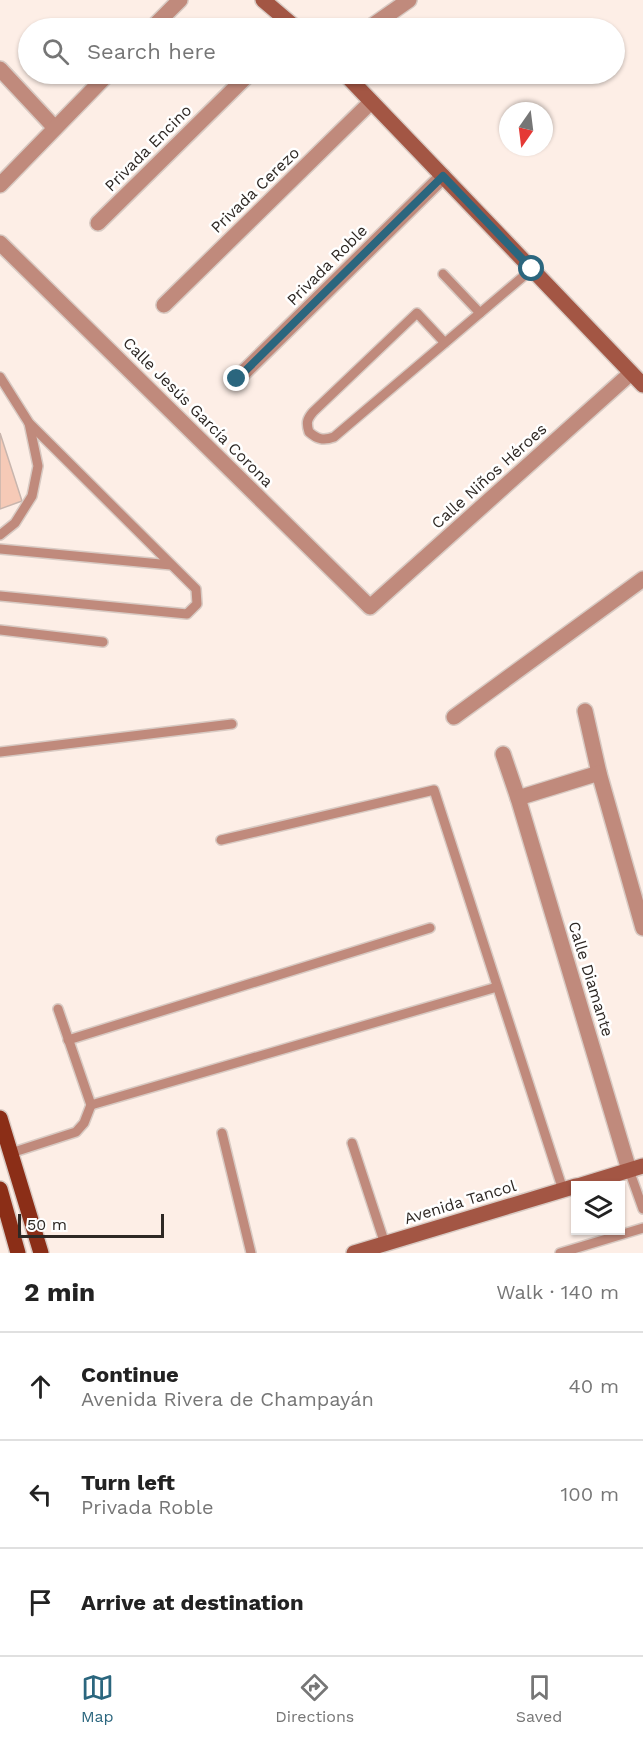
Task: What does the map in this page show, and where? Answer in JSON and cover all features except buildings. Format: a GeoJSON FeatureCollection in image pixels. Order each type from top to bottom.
{"type":"FeatureCollection","features":[{"type":"Feature","properties":{"kind":"main road"},"geometry":{"type":"LineString","coordinates":[[0,1118],[40,1253]]}},
{"type":"Feature","properties":{"kind":"main road"},"geometry":{"type":"LineString","coordinates":[[0,1189],[18,1253]]}},
{"type":"Feature","properties":{"kind":"street"},"geometry":{"type":"LineString","coordinates":[[162,18],[180,0]]}},
{"type":"Feature","properties":{"kind":"street"},"geometry":{"type":"LineString","coordinates":[[263,0],[284,18]]}},
{"type":"Feature","properties":{"kind":"street"},"geometry":{"type":"LineString","coordinates":[[383,18],[409,0]]}},
{"type":"Feature","properties":{"kind":"street"},"geometry":{"type":"LineString","coordinates":[[0,69],[55,128]]}},
{"type":"Feature","properties":{"kind":"street"},"geometry":{"type":"LineString","coordinates":[[0,185],[98,84]]}},
{"type":"Feature","properties":{"kind":"street","name":"Privada Encino"},"geometry":{"type":"LineString","coordinates":[[98,223],[239,84]]}},
{"type":"Feature","properties":{"kind":"street"},"geometry":{"type":"LineString","coordinates":[[354,84],[643,385]]}},
{"type":"Feature","properties":{"kind":"street","name":"Privada Cerezo"},"geometry":{"type":"LineString","coordinates":[[164,305],[371,102]]}},
{"type":"Feature","properties":{"kind":"street","name":"Privada Roble"},"geometry":{"type":"LineString","coordinates":[[237,379],[443,176]]}},
{"type":"Feature","properties":{"kind":"street","name":"Calle Jesús García Corona"},"geometry":{"type":"LineString","coordinates":[[0,243],[370,607]]}},
{"type":"Feature","properties":{"kind":"street","name":"Calle Niños Héroes"},"geometry":{"type":"LineString","coordinates":[[370,607],[631,373]]}},
{"type":"Feature","properties":{"kind":"street"},"geometry":{"type":"LineString","coordinates":[[454,717],[643,579]]}},
{"type":"Feature","properties":{"kind":"street"},"geometry":{"type":"LineString","coordinates":[[585,711],[599,773],[643,928]]}},
{"type":"Feature","properties":{"kind":"street","name":"Calle Diamante"},"geometry":{"type":"LineString","coordinates":[[503,754],[636,1168]]}},
{"type":"Feature","properties":{"kind":"street"},"geometry":{"type":"LineString","coordinates":[[518,798],[599,773]]}},
{"type":"Feature","properties":{"kind":"street","name":"Avenida Tancol"},"geometry":{"type":"LineString","coordinates":[[592,1181],[636,1168]]}},
{"type":"Feature","properties":{"kind":"street","name":"Avenida Tancol"},"geometry":{"type":"LineString","coordinates":[[354,1253],[571,1187]]}},
{"type":"Feature","properties":{"kind":"lane"},"geometry":{"type":"LineString","coordinates":[[445,343],[417,313],[312,412],[307,424],[309,432],[320,439],[327,440],[334,437],[445,343],[532,269]]}},
{"type":"Feature","properties":{"kind":"lane"},"geometry":{"type":"LineString","coordinates":[[443,274],[480,313]]}},
{"type":"Feature","properties":{"kind":"lane"},"geometry":{"type":"LineString","coordinates":[[0,377],[29,423],[196,589],[197,604],[187,614],[0,596]]}},
{"type":"Feature","properties":{"kind":"lane"},"geometry":{"type":"LineString","coordinates":[[0,535],[15,523],[32,495],[38,466],[29,423]]}},
{"type":"Feature","properties":{"kind":"lane"},"geometry":{"type":"LineString","coordinates":[[0,549],[171,565]]}},
{"type":"Feature","properties":{"kind":"lane"},"geometry":{"type":"LineString","coordinates":[[0,630],[103,642]]}},
{"type":"Feature","properties":{"kind":"lane"},"geometry":{"type":"LineString","coordinates":[[0,752],[232,724]]}},
{"type":"Feature","properties":{"kind":"lane"},"geometry":{"type":"LineString","coordinates":[[221,840],[434,790],[497,987],[571,1184]]}},
{"type":"Feature","properties":{"kind":"lane"},"geometry":{"type":"LineString","coordinates":[[69,1040],[430,928]]}},
{"type":"Feature","properties":{"kind":"lane"},"geometry":{"type":"LineString","coordinates":[[91,1105],[497,987]]}},
{"type":"Feature","properties":{"kind":"lane"},"geometry":{"type":"LineString","coordinates":[[10,1154],[76,1132],[84,1123],[91,1105],[58,1009]]}},
{"type":"Feature","properties":{"kind":"lane"},"geometry":{"type":"LineString","coordinates":[[222,1133],[251,1253]]}},
{"type":"Feature","properties":{"kind":"lane"},"geometry":{"type":"LineString","coordinates":[[352,1143],[385,1244]]}},
{"type":"Feature","properties":{"kind":"lane"},"geometry":{"type":"LineString","coordinates":[[636,1168],[643,1209]]}},
{"type":"Feature","properties":{"kind":"lane"},"geometry":{"type":"LineString","coordinates":[[560,1253],[643,1228]]}},
{"type":"Feature","properties":{"kind":"route"},"geometry":{"type":"LineString","coordinates":[[237,379],[443,176],[532,269]]}}]}
